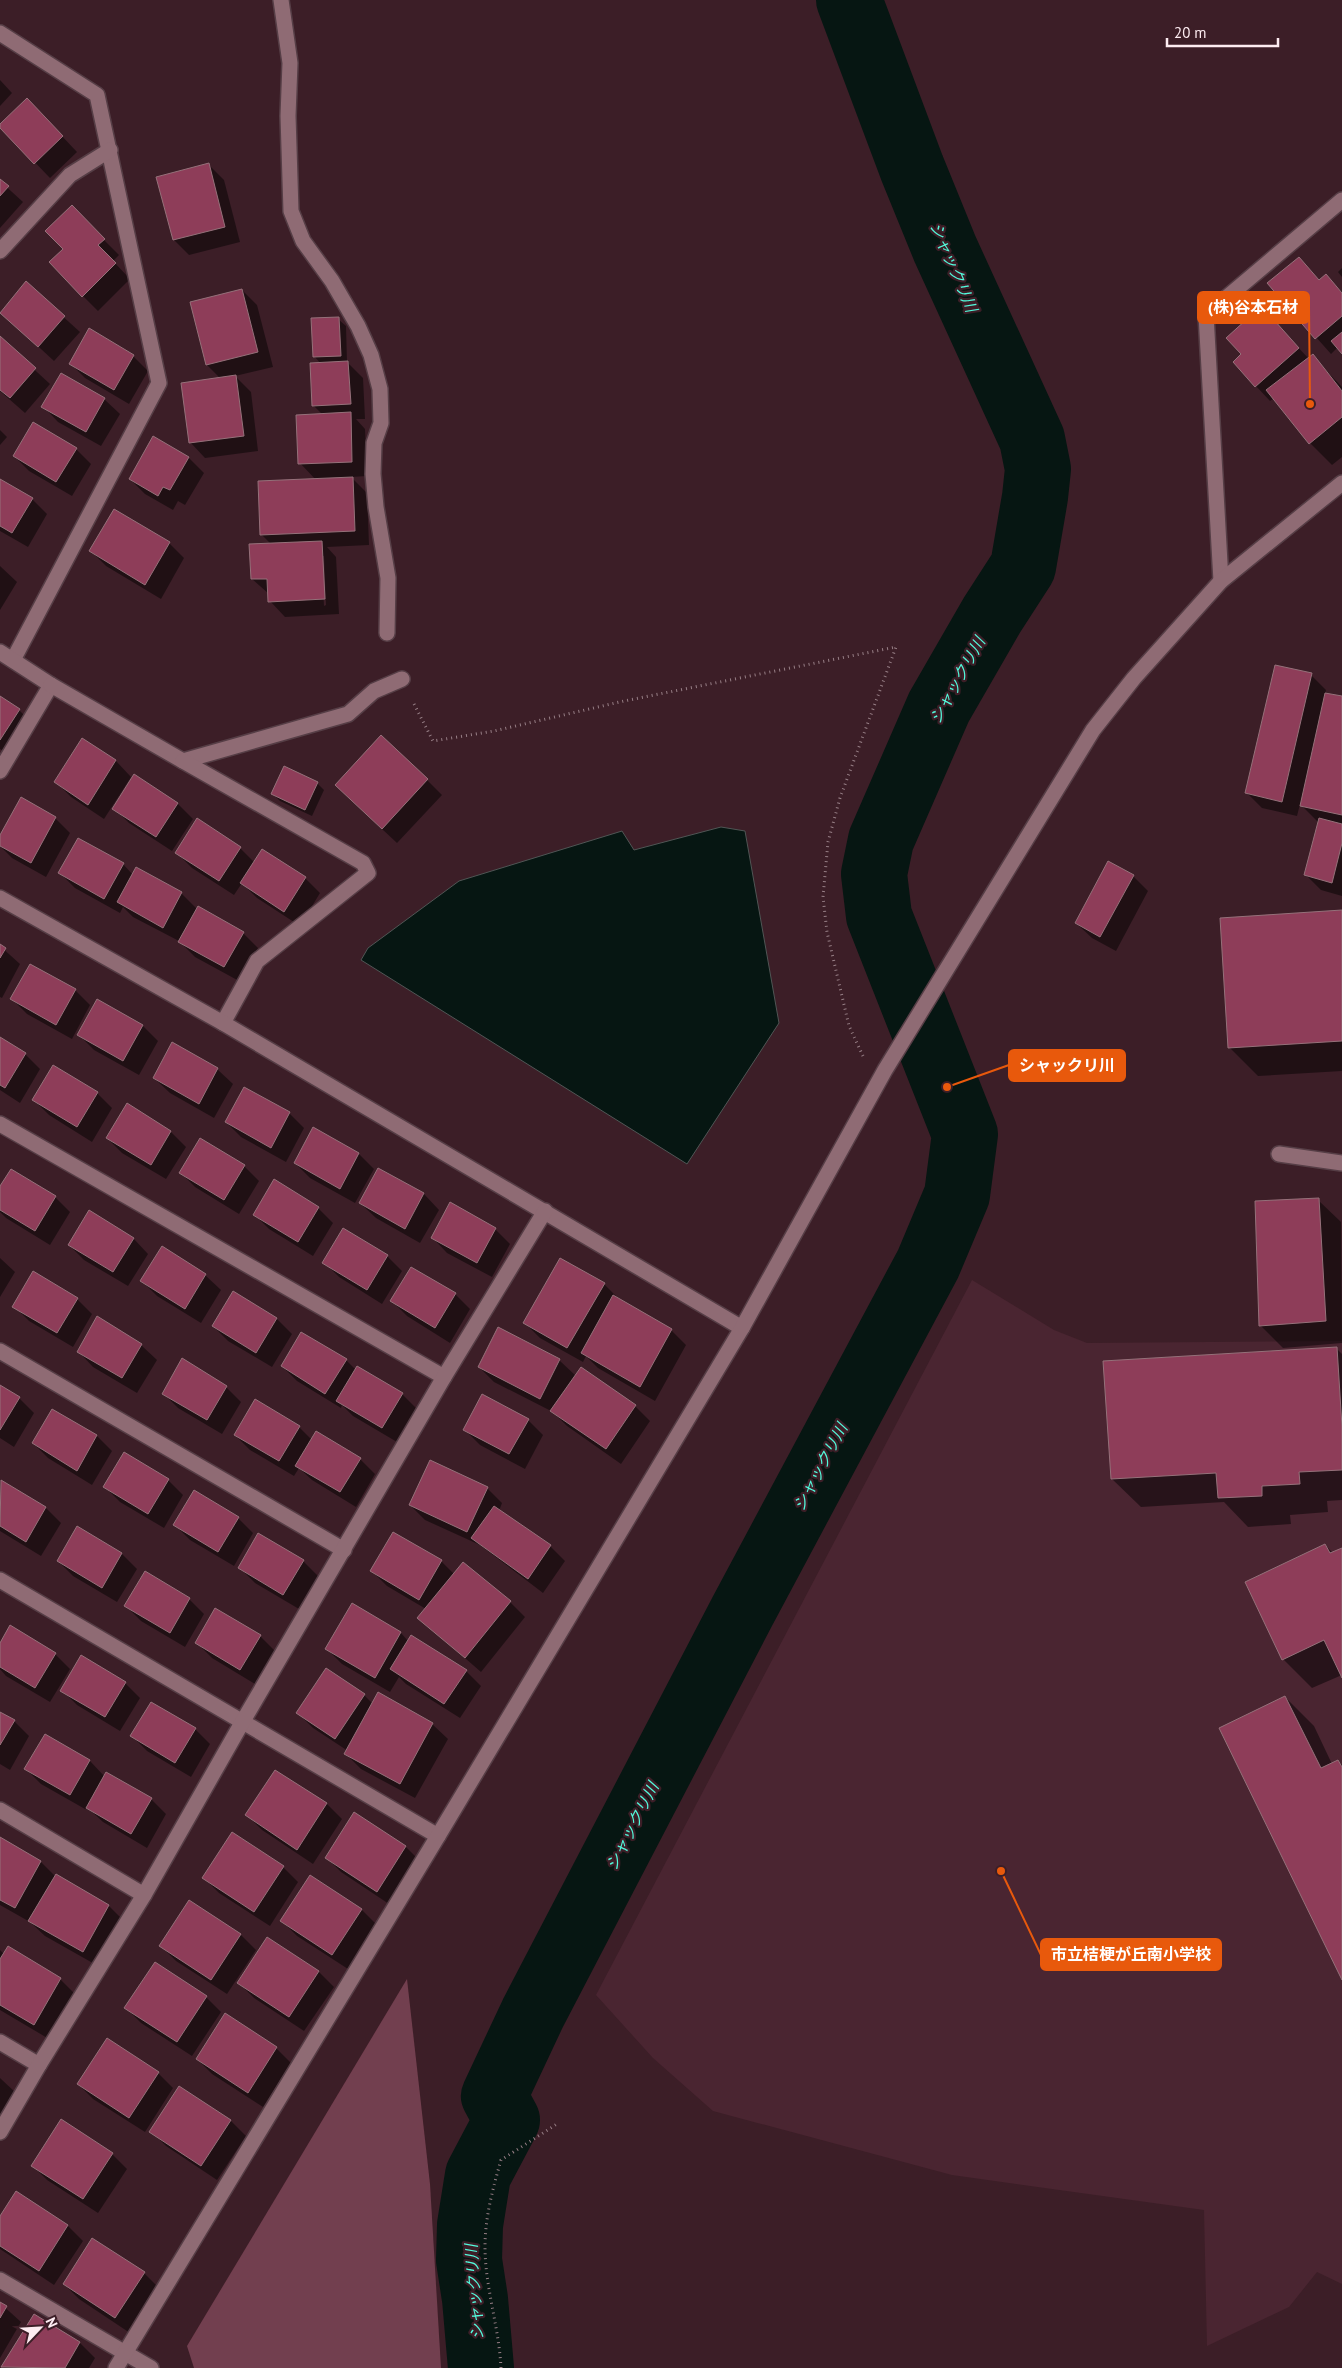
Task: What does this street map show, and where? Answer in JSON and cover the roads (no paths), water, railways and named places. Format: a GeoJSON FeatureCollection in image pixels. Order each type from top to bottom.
{"type":"FeatureCollection","features":[{"type":"Feature","properties":{"kind":"street"},"geometry":{"type":"LineString","coordinates":[[281,0],[290,63],[288,116],[292,211],[303,241],[332,281],[358,326],[371,355],[380,389],[381,423],[374,443],[373,474],[376,508],[388,578],[387,633]]}},
{"type":"Feature","properties":{"kind":"street"},"geometry":{"type":"LineString","coordinates":[[0,34],[97,95],[159,383],[7,656],[51,685],[363,863],[368,872],[257,961],[223,1023]]}},
{"type":"Feature","properties":{"kind":"street"},"geometry":{"type":"LineString","coordinates":[[0,251],[70,174],[110,150]]}},
{"type":"Feature","properties":{"kind":"street"},"geometry":{"type":"LineString","coordinates":[[1221,581],[1206,315],[1342,200]]}},
{"type":"Feature","properties":{"kind":"street"},"geometry":{"type":"LineString","coordinates":[[116,2368],[438,1836],[742,1328],[885,1070],[969,930],[1094,730],[1134,678],[1221,581],[1342,483]]}},
{"type":"Feature","properties":{"kind":"street"},"geometry":{"type":"LineString","coordinates":[[184,761],[348,714],[374,691],[402,679]]}},
{"type":"Feature","properties":{"kind":"street"},"geometry":{"type":"LineString","coordinates":[[0,771],[51,685]]}},
{"type":"Feature","properties":{"kind":"street"},"geometry":{"type":"LineString","coordinates":[[0,898],[223,1023],[545,1210],[742,1328]]}},
{"type":"Feature","properties":{"kind":"street"},"geometry":{"type":"LineString","coordinates":[[0,1124],[444,1377]]}},
{"type":"Feature","properties":{"kind":"street"},"geometry":{"type":"LineString","coordinates":[[1279,1154],[1342,1163]]}},
{"type":"Feature","properties":{"kind":"street"},"geometry":{"type":"LineString","coordinates":[[0,2132],[144,1894],[444,1377],[545,1210]]}},
{"type":"Feature","properties":{"kind":"street"},"geometry":{"type":"LineString","coordinates":[[0,1351],[344,1550]]}},
{"type":"Feature","properties":{"kind":"street"},"geometry":{"type":"LineString","coordinates":[[0,1580],[438,1836]]}},
{"type":"Feature","properties":{"kind":"street"},"geometry":{"type":"LineString","coordinates":[[0,1810],[144,1894]]}},
{"type":"Feature","properties":{"kind":"street"},"geometry":{"type":"LineString","coordinates":[[0,2042],[39,2065]]}},
{"type":"Feature","properties":{"kind":"street"},"geometry":{"type":"LineString","coordinates":[[0,2280],[151,2368]]}},
{"type":"Feature","properties":{"kind":"waterway","name":"シャックリ川"},"geometry":{"type":"LineString","coordinates":[[481,2368],[475,2299],[469,2260],[470,2225],[478,2175],[507,2120],[494,2096],[533,2013],[742,1612],[928,1264],[957,1195],[965,1134],[879,916],[874,874],[881,840],[939,707],[992,615],[1023,567],[1038,469],[1032,439],[945,249],[912,168],[849,0]]}},
{"type":"Feature","properties":{"kind":"place","name":"(株)谷本石材"},"geometry":{"type":"Point","coordinates":[1310,404]}},
{"type":"Feature","properties":{"kind":"place","name":"シャックリ川"},"geometry":{"type":"Point","coordinates":[947,1087]}},
{"type":"Feature","properties":{"kind":"place","name":"市立桔梗が丘南小学校"},"geometry":{"type":"Point","coordinates":[1001,1871]}}]}
